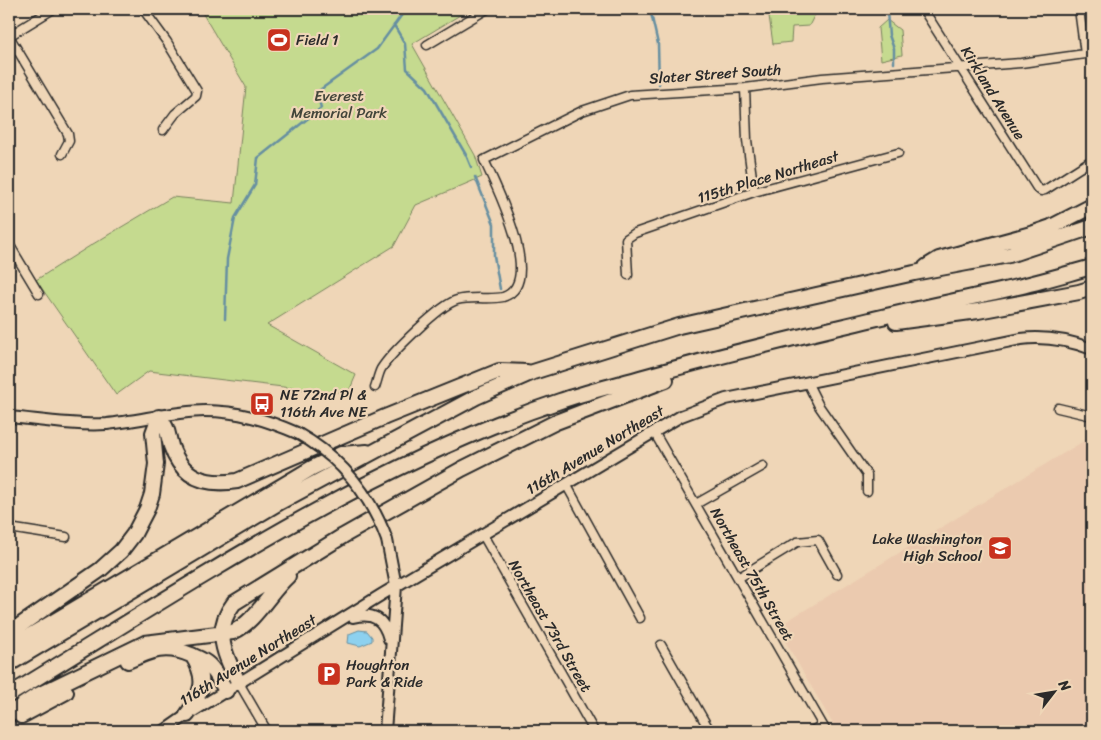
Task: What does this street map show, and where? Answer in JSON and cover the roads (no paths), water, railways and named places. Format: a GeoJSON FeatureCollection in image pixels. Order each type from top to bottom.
{"type":"FeatureCollection","features":[{"type":"Feature","properties":{"kind":"highway"},"geometry":{"type":"LineString","coordinates":[[914,273],[939,259],[1051,227],[1092,206]]}},
{"type":"Feature","properties":{"kind":"highway"},"geometry":{"type":"LineString","coordinates":[[9,664],[280,502],[476,397],[533,372],[679,326],[914,273],[1008,255],[1092,226]]}},
{"type":"Feature","properties":{"kind":"highway"},"geometry":{"type":"LineString","coordinates":[[9,695],[224,564],[379,478],[453,443],[552,404],[696,362],[858,322],[1016,288],[1092,266]]}},
{"type":"Feature","properties":{"kind":"highway"},"geometry":{"type":"LineString","coordinates":[[858,322],[875,325],[978,311],[1092,288]]}},
{"type":"Feature","properties":{"kind":"highway"},"geometry":{"type":"LineString","coordinates":[[239,684],[227,660],[222,633],[224,621],[234,603],[316,552],[462,469],[556,422],[644,387],[681,375],[696,362]]}},
{"type":"Feature","properties":{"kind":"highway"},"geometry":{"type":"LineString","coordinates":[[159,417],[168,428],[171,444],[180,464],[200,479],[224,483],[237,481],[385,417],[499,372],[533,372]]}},
{"type":"Feature","properties":{"kind":"highway"},"geometry":{"type":"LineString","coordinates":[[9,633],[100,570],[121,551],[134,534],[147,509],[152,494],[156,464],[153,433],[159,417]]}},
{"type":"Feature","properties":{"kind":"highway"},"geometry":{"type":"LineString","coordinates":[[9,648],[312,468],[341,454],[373,451]]}},
{"type":"Feature","properties":{"kind":"highway"},"geometry":{"type":"LineString","coordinates":[[9,714],[36,696],[145,643],[233,632],[248,623],[277,586],[316,552]]}},
{"type":"Feature","properties":{"kind":"highway"},"geometry":{"type":"LineString","coordinates":[[9,722],[102,673],[154,650],[173,649],[192,655],[209,665],[226,691]]}},
{"type":"Feature","properties":{"kind":"highway"},"geometry":{"type":"LineString","coordinates":[[187,715],[201,691],[202,684],[199,669],[192,655]]}},
{"type":"Feature","properties":{"kind":"main road","name":"116th Avenue Northeast"},"geometry":{"type":"LineString","coordinates":[[164,731],[396,586],[681,416],[716,402],[1021,339],[1036,337],[1054,338],[1092,349]]}},
{"type":"Feature","properties":{"kind":"main road"},"geometry":{"type":"LineString","coordinates":[[9,417],[84,424],[123,422],[204,411],[229,412],[267,420],[297,433],[332,457],[353,478],[370,502],[387,540],[396,586],[385,731]]}},
{"type":"Feature","properties":{"kind":"main road"},"geometry":{"type":"LineString","coordinates":[[344,619],[364,614],[371,616],[384,624],[391,645]]}},
{"type":"Feature","properties":{"kind":"street"},"geometry":{"type":"LineString","coordinates":[[53,9],[9,36],[68,134],[69,142],[62,154]]}},
{"type":"Feature","properties":{"kind":"street"},"geometry":{"type":"LineString","coordinates":[[143,9],[152,24],[167,42],[196,91],[196,96],[175,114],[163,130]]}},
{"type":"Feature","properties":{"kind":"street"},"geometry":{"type":"LineString","coordinates":[[427,46],[488,9]]}},
{"type":"Feature","properties":{"kind":"street","name":"Kirkland Avenue"},"geometry":{"type":"LineString","coordinates":[[923,9],[1032,182],[1041,191],[1092,160]]}},
{"type":"Feature","properties":{"kind":"street"},"geometry":{"type":"LineString","coordinates":[[1079,9],[1089,53]]}},
{"type":"Feature","properties":{"kind":"street","name":"Slater Street South"},"geometry":{"type":"LineString","coordinates":[[375,387],[381,369],[425,322],[444,306],[469,298],[503,297],[512,292],[518,282],[519,259],[515,233],[484,160],[582,111],[621,97],[745,88],[822,78],[1021,63],[1089,53]]}},
{"type":"Feature","properties":{"kind":"street"},"geometry":{"type":"LineString","coordinates":[[745,88],[747,140],[754,192]]}},
{"type":"Feature","properties":{"kind":"street","name":"115th Place Northeast"},"geometry":{"type":"LineString","coordinates":[[628,275],[626,239],[635,233],[754,192],[898,153]]}},
{"type":"Feature","properties":{"kind":"street"},"geometry":{"type":"LineString","coordinates":[[9,244],[39,294]]}},
{"type":"Feature","properties":{"kind":"street"},"geometry":{"type":"LineString","coordinates":[[806,382],[819,406],[867,475],[867,491]]}},
{"type":"Feature","properties":{"kind":"street"},"geometry":{"type":"LineString","coordinates":[[1058,408],[1092,416]]}},
{"type":"Feature","properties":{"kind":"street","name":"Northeast 75th Street"},"geometry":{"type":"LineString","coordinates":[[654,432],[824,728]]}},
{"type":"Feature","properties":{"kind":"street"},"geometry":{"type":"LineString","coordinates":[[696,504],[763,466]]}},
{"type":"Feature","properties":{"kind":"street"},"geometry":{"type":"LineString","coordinates":[[566,484],[640,618]]}},
{"type":"Feature","properties":{"kind":"street"},"geometry":{"type":"LineString","coordinates":[[9,528],[66,537]]}},
{"type":"Feature","properties":{"kind":"street","name":"Northeast 73rd Street"},"geometry":{"type":"LineString","coordinates":[[482,535],[594,731]]}},
{"type":"Feature","properties":{"kind":"street"},"geometry":{"type":"LineString","coordinates":[[738,578],[797,542],[818,540],[837,574]]}},
{"type":"Feature","properties":{"kind":"street"},"geometry":{"type":"LineString","coordinates":[[661,645],[710,731]]}},
{"type":"Feature","properties":{"kind":"street"},"geometry":{"type":"LineString","coordinates":[[239,684],[267,731]]}},
{"type":"Feature","properties":{"kind":"street"},"geometry":{"type":"LineString","coordinates":[[812,731],[824,728]]}},
{"type":"Feature","properties":{"kind":"street"},"geometry":{"type":"LineString","coordinates":[[366,731],[385,731]]}},
{"type":"Feature","properties":{"kind":"water"},"geometry":{"type":"Polygon","coordinates":[[[359,630],[367,631],[372,637],[372,641],[360,646],[348,643],[349,634],[359,630]]]}},
{"type":"Feature","properties":{"kind":"waterway"},"geometry":{"type":"LineString","coordinates":[[225,319],[227,259],[235,218],[255,185],[258,158],[321,108],[317,92],[377,49],[406,9]]}},
{"type":"Feature","properties":{"kind":"waterway"},"geometry":{"type":"LineString","coordinates":[[650,9],[658,44],[659,84]]}},
{"type":"Feature","properties":{"kind":"waterway"},"geometry":{"type":"LineString","coordinates":[[885,9],[887,12],[889,35],[894,49],[894,63]]}},
{"type":"Feature","properties":{"kind":"waterway"},"geometry":{"type":"LineString","coordinates":[[394,25],[405,44],[407,69],[427,88],[471,167]]}},
{"type":"Feature","properties":{"kind":"waterway"},"geometry":{"type":"LineString","coordinates":[[475,177],[494,224],[494,256],[500,289]]}},
{"type":"Feature","properties":{"kind":"place","name":"Field 1"},"geometry":{"type":"Point","coordinates":[279,40]}},
{"type":"Feature","properties":{"kind":"place","name":"NE 72nd Pl & 116th Ave NE"},"geometry":{"type":"Point","coordinates":[262,404]}},
{"type":"Feature","properties":{"kind":"place","name":"Lake Washington High School"},"geometry":{"type":"Point","coordinates":[1000,548]}},
{"type":"Feature","properties":{"kind":"place","name":"Houghton Park & Ride"},"geometry":{"type":"Point","coordinates":[329,674]}},
{"type":"Feature","properties":{"kind":"park label","name":"Everest Memorial Park"},"geometry":{"type":"Point","coordinates":[339,104]}}]}
